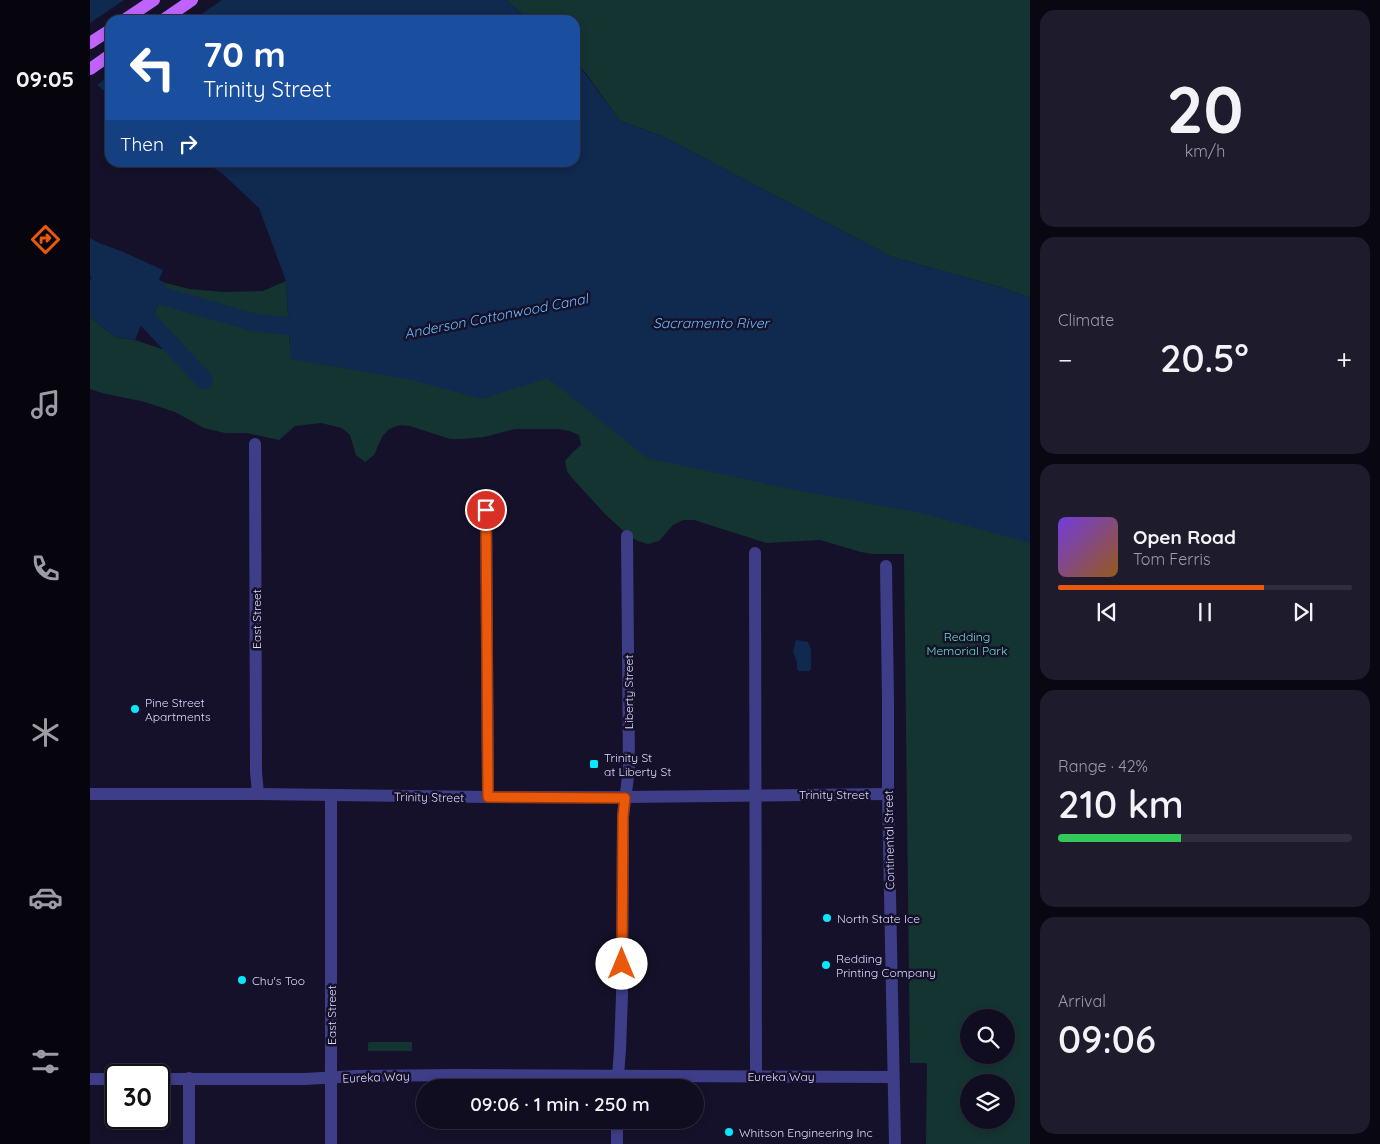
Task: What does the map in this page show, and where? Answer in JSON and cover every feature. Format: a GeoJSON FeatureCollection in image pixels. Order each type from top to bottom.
{"type":"FeatureCollection","features":[{"type":"Feature","properties":{"kind":"main road"},"geometry":{"type":"LineString","coordinates":[[132,15],[154,0]]}},
{"type":"Feature","properties":{"kind":"main road"},"geometry":{"type":"LineString","coordinates":[[170,15],[192,0]]}},
{"type":"Feature","properties":{"kind":"main road"},"geometry":{"type":"LineString","coordinates":[[90,43],[105,33]]}},
{"type":"Feature","properties":{"kind":"main road"},"geometry":{"type":"LineString","coordinates":[[90,69],[105,58]]}},
{"type":"Feature","properties":{"kind":"street","name":"East Street"},"geometry":{"type":"LineString","coordinates":[[255,444],[256,772],[258,794]]}},
{"type":"Feature","properties":{"kind":"street"},"geometry":{"type":"LineString","coordinates":[[486,495],[488,797]]}},
{"type":"Feature","properties":{"kind":"street","name":"Liberty Street"},"geometry":{"type":"LineString","coordinates":[[618,1079],[622,995],[623,816],[629,769],[628,536]]}},
{"type":"Feature","properties":{"kind":"street"},"geometry":{"type":"LineString","coordinates":[[755,553],[756,1076]]}},
{"type":"Feature","properties":{"kind":"street","name":"Continental Street"},"geometry":{"type":"LineString","coordinates":[[886,566],[894,1144]]}},
{"type":"Feature","properties":{"kind":"street","name":"Trinity Street"},"geometry":{"type":"LineString","coordinates":[[90,794],[625,798],[888,794]]}},
{"type":"Feature","properties":{"kind":"street","name":"East Street"},"geometry":{"type":"LineString","coordinates":[[331,795],[331,1144]]}},
{"type":"Feature","properties":{"kind":"street","name":"Eureka Way"},"geometry":{"type":"LineString","coordinates":[[170,1079],[305,1079],[357,1076],[456,1075],[564,1079]]}},
{"type":"Feature","properties":{"kind":"street","name":"Eureka Way"},"geometry":{"type":"LineString","coordinates":[[673,1079],[756,1076],[893,1076]]}},
{"type":"Feature","properties":{"kind":"street"},"geometry":{"type":"LineString","coordinates":[[189,1078],[189,1144]]}},
{"type":"Feature","properties":{"kind":"street"},"geometry":{"type":"LineString","coordinates":[[90,1079],[105,1079]]}},
{"type":"Feature","properties":{"kind":"street"},"geometry":{"type":"LineString","coordinates":[[616,1129],[617,1144]]}},
{"type":"Feature","properties":{"kind":"green space"},"geometry":{"type":"Polygon","coordinates":[[[506,0],[1030,0],[1030,298],[1000,287],[892,257],[662,136],[620,121],[580,68],[580,15],[523,15],[506,0]]]}},
{"type":"Feature","properties":{"kind":"green space","name":"Redding Memorial Park"},"geometry":{"type":"Polygon","coordinates":[[[286,281],[290,347],[540,369],[1030,514],[1030,1144],[926,1144],[927,1063],[910,1063],[904,554],[872,554],[820,540],[766,543],[694,520],[683,520],[673,525],[659,541],[648,544],[638,541],[629,536],[605,514],[567,471],[565,461],[581,445],[579,435],[569,431],[558,429],[515,429],[484,437],[450,439],[410,426],[400,425],[389,429],[382,437],[374,455],[365,462],[356,455],[350,435],[342,428],[321,423],[295,426],[279,440],[247,433],[225,433],[204,428],[175,412],[145,402],[90,389],[90,317],[115,337],[135,340],[162,349],[174,337],[151,323],[166,283],[189,289],[225,292],[263,291],[286,281]]]}},
{"type":"Feature","properties":{"kind":"green space"},"geometry":{"type":"Polygon","coordinates":[[[412,1042],[412,1051],[368,1051],[368,1043],[412,1042]]]}},
{"type":"Feature","properties":{"kind":"water"},"geometry":{"type":"Polygon","coordinates":[[[90,0],[506,0],[523,15],[105,15],[105,92],[90,79],[90,0]]]}},
{"type":"Feature","properties":{"kind":"water","name":"Sacramento River"},"geometry":{"type":"Polygon","coordinates":[[[580,68],[620,121],[662,136],[892,257],[1000,287],[1030,298],[1030,543],[921,513],[790,489],[647,458],[548,378],[482,399],[412,380],[291,359],[286,281],[259,208],[223,174],[213,167],[580,167],[580,68]]]}},
{"type":"Feature","properties":{"kind":"water"},"geometry":{"type":"Polygon","coordinates":[[[90,238],[163,270],[159,280],[166,283],[151,323],[143,320],[135,340],[115,337],[90,317],[90,280],[92,278],[90,276],[90,238]]]}},
{"type":"Feature","properties":{"kind":"water"},"geometry":{"type":"Polygon","coordinates":[[[796,640],[808,642],[811,650],[811,669],[809,671],[799,671],[797,669],[797,662],[793,652],[796,640]]]}},
{"type":"Feature","properties":{"kind":"pier"},"geometry":{"type":"Polygon","coordinates":[[[124,0],[222,0],[200,15],[105,15],[105,79],[95,86],[90,82],[90,23],[124,0]]]}},
{"type":"Feature","properties":{"kind":"waterway","name":"Anderson Cottonwood Canal"},"geometry":{"type":"LineString","coordinates":[[138,289],[256,323],[312,328]]}},
{"type":"Feature","properties":{"kind":"waterway","name":"Anderson Cottonwood Canal"},"geometry":{"type":"LineString","coordinates":[[135,306],[204,380]]}},
{"type":"Feature","properties":{"kind":"place","name":"Pine Street Apartments"},"geometry":{"type":"Point","coordinates":[135,709]}},
{"type":"Feature","properties":{"kind":"place","name":"Trinity St at Liberty St"},"geometry":{"type":"Point","coordinates":[594,764]}},
{"type":"Feature","properties":{"kind":"place","name":"North State Ice"},"geometry":{"type":"Point","coordinates":[827,918]}},
{"type":"Feature","properties":{"kind":"place","name":"Redding Printing Company"},"geometry":{"type":"Point","coordinates":[826,965]}},
{"type":"Feature","properties":{"kind":"place","name":"Chu's Too"},"geometry":{"type":"Point","coordinates":[242,980]}},
{"type":"Feature","properties":{"kind":"place","name":"Whitson Engineering Inc"},"geometry":{"type":"Point","coordinates":[729,1132]}},
{"type":"Feature","properties":{"kind":"route"},"geometry":{"type":"LineString","coordinates":[[486,510],[488,797],[625,798],[623,816],[622,964]]}}]}
